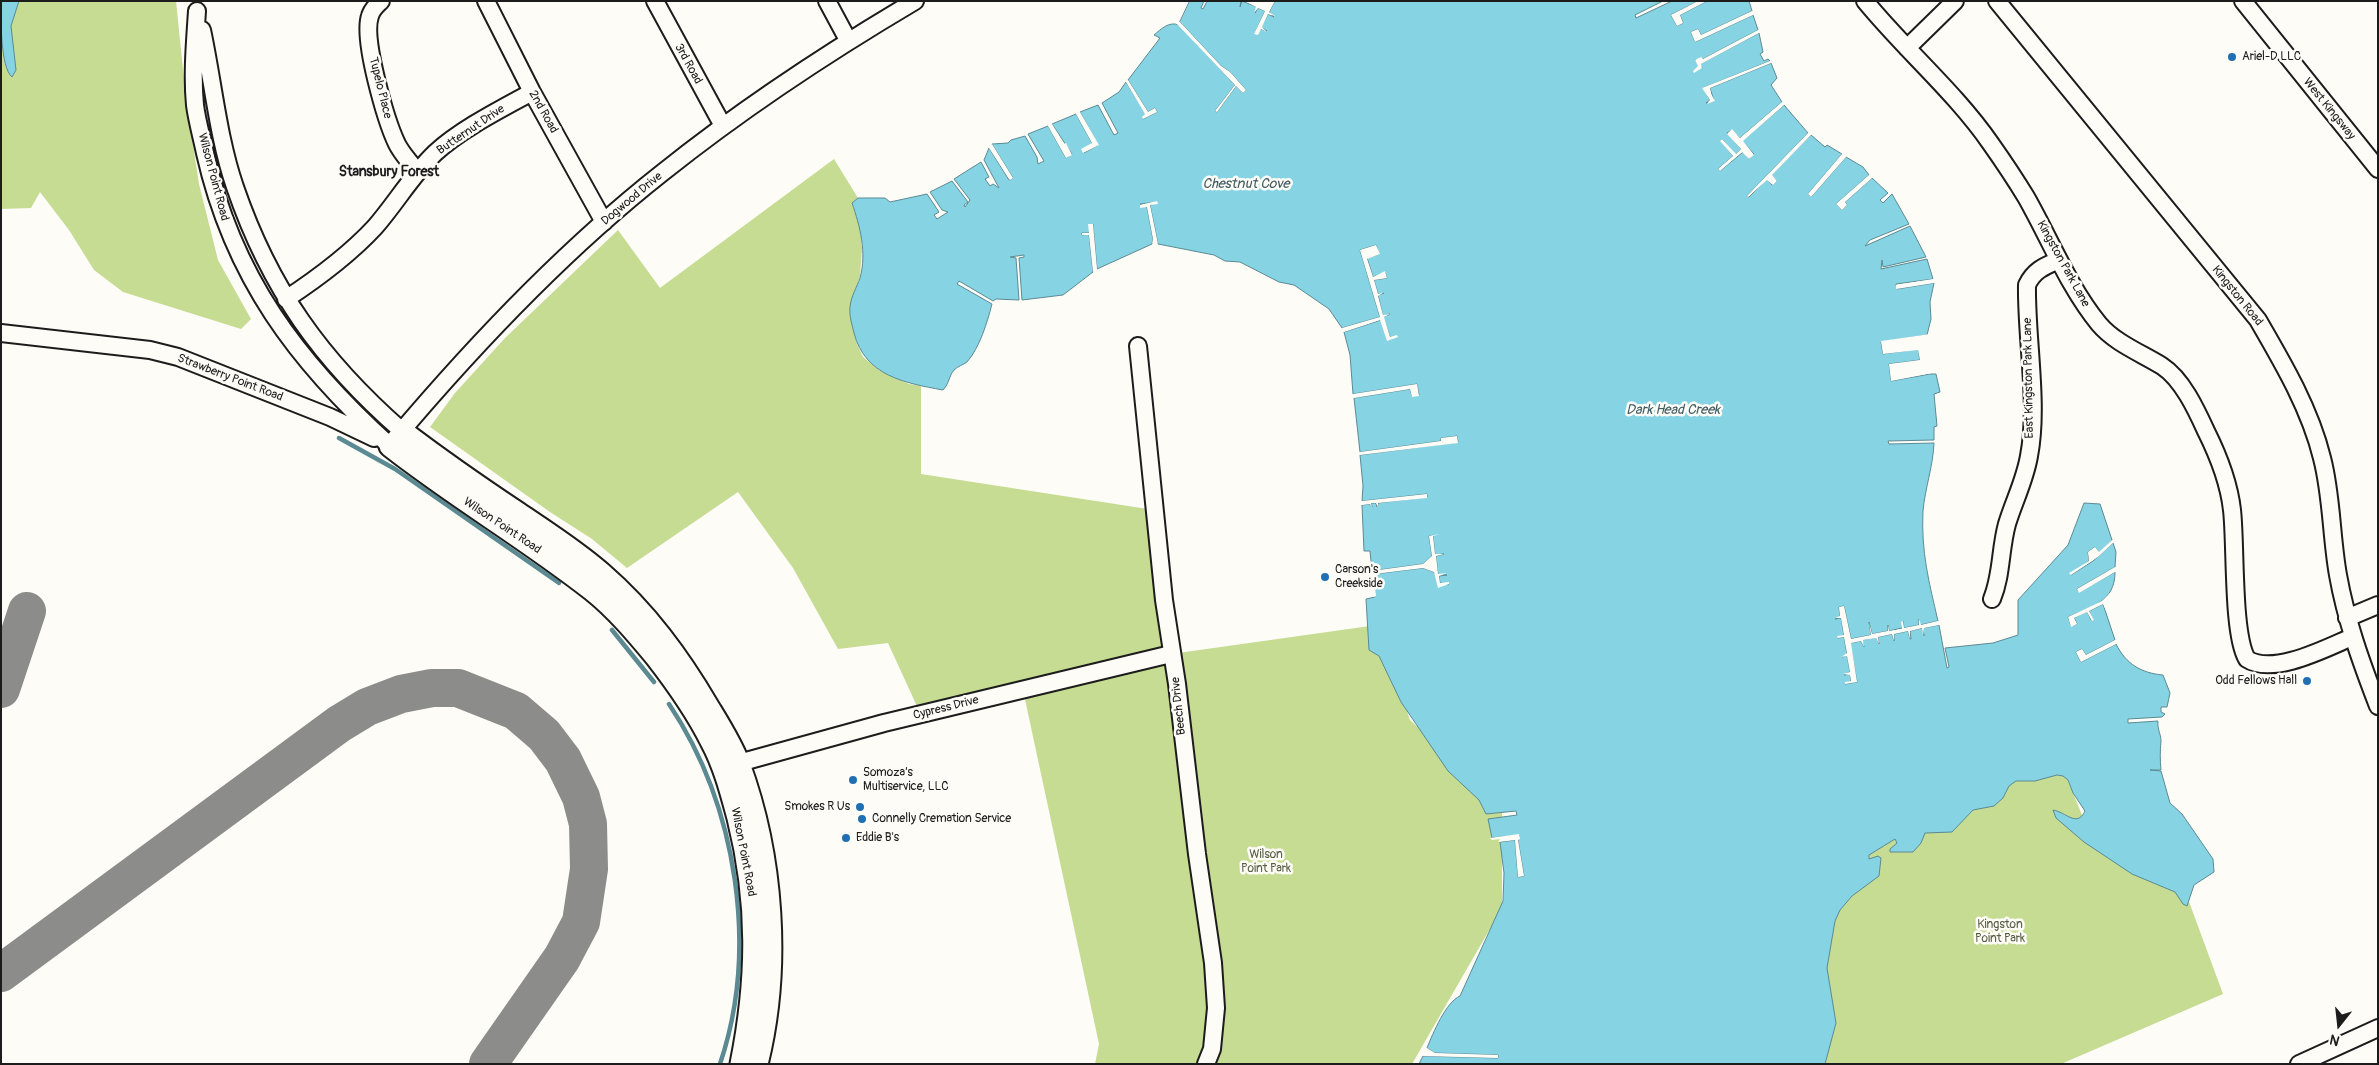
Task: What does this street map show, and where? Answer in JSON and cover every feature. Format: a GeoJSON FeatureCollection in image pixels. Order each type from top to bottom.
{"type":"FeatureCollection","features":[{"type":"Feature","properties":{"kind":"street","name":"Tupelo Place"},"geometry":{"type":"LineString","coordinates":[[381,1],[374,7],[369,18],[376,76],[387,121],[398,146],[417,172]]}},
{"type":"Feature","properties":{"kind":"street","name":"2nd Road"},"geometry":{"type":"LineString","coordinates":[[486,1],[532,92],[604,222]]}},
{"type":"Feature","properties":{"kind":"street","name":"3rd Road"},"geometry":{"type":"LineString","coordinates":[[655,1],[723,126]]}},
{"type":"Feature","properties":{"kind":"street"},"geometry":{"type":"LineString","coordinates":[[827,1],[848,40]]}},
{"type":"Feature","properties":{"kind":"street","name":"Dogwood Drive"},"geometry":{"type":"LineString","coordinates":[[396,439],[493,329],[604,222],[661,174],[723,126],[848,40],[915,1]]}},
{"type":"Feature","properties":{"kind":"street","name":"Kingston Park Lane"},"geometry":{"type":"LineString","coordinates":[[1865,1],[1990,142],[2025,196],[2059,260],[2100,325],[2109,334],[2173,375],[2206,430],[2228,488],[2232,508],[2238,621],[2243,651],[2248,659],[2257,663],[2272,665],[2296,659],[2352,637]]}},
{"type":"Feature","properties":{"kind":"street"},"geometry":{"type":"LineString","coordinates":[[1906,48],[1955,1]]}},
{"type":"Feature","properties":{"kind":"street","name":"Kingston Road"},"geometry":{"type":"LineString","coordinates":[[1996,1],[2258,320],[2277,352],[2305,411],[2322,456],[2330,495],[2338,572],[2347,618],[2352,637],[2378,706]]}},
{"type":"Feature","properties":{"kind":"street","name":"West Kingsway"},"geometry":{"type":"LineString","coordinates":[[2244,1],[2378,169]]}},
{"type":"Feature","properties":{"kind":"street","name":"Wilson Point Road"},"geometry":{"type":"LineString","coordinates":[[197,6],[234,185],[261,255],[286,299],[328,359],[369,402],[396,439]]}},
{"type":"Feature","properties":{"kind":"street","name":"Wilson Point Road"},"geometry":{"type":"LineString","coordinates":[[197,6],[193,68],[196,106],[218,203],[230,236],[254,286],[290,338],[346,405],[396,439],[567,547],[599,571],[625,594],[669,644],[716,719],[761,852],[770,923],[769,1000],[757,1064]]}},
{"type":"Feature","properties":{"kind":"street","name":"Butternut Drive"},"geometry":{"type":"LineString","coordinates":[[286,299],[316,280],[353,249],[375,227],[417,172],[437,152],[484,118],[532,92]]}},
{"type":"Feature","properties":{"kind":"street","name":"East Kingston Park Lane"},"geometry":{"type":"LineString","coordinates":[[1992,598],[1999,578],[2007,525],[2014,509],[2029,455],[2032,426],[2027,285],[2032,275],[2039,269],[2059,260]]}},
{"type":"Feature","properties":{"kind":"street","name":"Strawberry Point Road"},"geometry":{"type":"LineString","coordinates":[[1,334],[150,350],[178,357],[321,414],[396,439]]}},
{"type":"Feature","properties":{"kind":"street","name":"Beech Drive"},"geometry":{"type":"LineString","coordinates":[[1138,346],[1171,654],[1177,684],[1197,854],[1213,963],[1216,1008],[1212,1049],[1206,1064]]}},
{"type":"Feature","properties":{"kind":"street"},"geometry":{"type":"LineString","coordinates":[[2347,618],[2378,604]]}},
{"type":"Feature","properties":{"kind":"street","name":"Cypress Drive"},"geometry":{"type":"LineString","coordinates":[[731,765],[893,721],[1171,654]]}},
{"type":"Feature","properties":{"kind":"street","name":"Wilson Point Road"},"geometry":{"type":"LineString","coordinates":[[731,765],[745,850],[755,936],[752,993],[741,1064]]}},
{"type":"Feature","properties":{"kind":"street"},"geometry":{"type":"LineString","coordinates":[[2299,1064],[2378,1028]]}},
{"type":"Feature","properties":{"kind":"green space"},"geometry":{"type":"Polygon","coordinates":[[[15,1],[176,1],[186,99],[199,184],[218,260],[251,319],[241,329],[123,292],[94,270],[69,230],[40,192],[31,208],[1,209],[1,13],[15,1]]]}},
{"type":"Feature","properties":{"kind":"green space","name":"Wilson Point Park"},"geometry":{"type":"Polygon","coordinates":[[[834,159],[858,198],[852,203],[860,226],[862,249],[860,276],[850,308],[857,344],[863,357],[879,370],[909,384],[921,386],[921,474],[1154,510],[1171,654],[1377,625],[1410,720],[1502,805],[1502,908],[1412,1064],[1095,1064],[1099,1044],[1023,690],[921,715],[888,643],[838,649],[793,568],[738,492],[627,568],[592,539],[550,512],[430,427],[455,393],[505,338],[618,230],[660,288],[834,159]]]}},
{"type":"Feature","properties":{"kind":"green space","name":"Kingston Point Park"},"geometry":{"type":"Polygon","coordinates":[[[2028,769],[2066,776],[2082,815],[2101,845],[2181,880],[2223,994],[2061,1064],[1821,1064],[1824,971],[1836,898],[1869,852],[2028,769]]]}},
{"type":"Feature","properties":{"kind":"water"},"geometry":{"type":"Polygon","coordinates":[[[1,1],[19,1],[11,26],[16,70],[12,77],[8,72],[3,53],[1,1]]]}},
{"type":"Feature","properties":{"kind":"water","name":"Dark Head Creek"},"geometry":{"type":"Polygon","coordinates":[[[1190,1],[1204,1],[1201,8],[1203,9],[1207,1],[1241,1],[1240,7],[1242,1],[1257,7],[1255,13],[1258,8],[1265,11],[1255,33],[1261,29],[1267,31],[1261,27],[1268,14],[1274,17],[1269,12],[1275,1],[1663,1],[1635,15],[1636,18],[1672,1],[1698,1],[1671,15],[1677,26],[1683,23],[1680,15],[1707,1],[1749,1],[1752,11],[1701,35],[1698,29],[1691,32],[1695,42],[1753,15],[1758,30],[1703,59],[1695,60],[1702,68],[1700,64],[1759,33],[1763,52],[1760,54],[1764,61],[1768,59],[1770,61],[1703,88],[1710,100],[1706,103],[1714,101],[1710,88],[1771,63],[1777,78],[1771,85],[1782,102],[1740,138],[1732,130],[1727,133],[1741,149],[1735,155],[1722,139],[1721,141],[1733,156],[1718,169],[1720,171],[1743,152],[1749,159],[1754,154],[1742,141],[1784,105],[1808,133],[1747,196],[1749,197],[1767,179],[1772,185],[1777,181],[1771,175],[1811,135],[1825,147],[1827,145],[1842,154],[1808,194],[1811,197],[1846,157],[1863,167],[1869,175],[1836,204],[1842,210],[1847,205],[1845,202],[1872,178],[1888,193],[1880,200],[1883,203],[1892,194],[1909,224],[1870,240],[1865,246],[1910,226],[1926,257],[1883,267],[1882,260],[1881,269],[1927,259],[1933,279],[1896,284],[1897,289],[1934,283],[1930,302],[1931,319],[1927,335],[1881,342],[1883,354],[1918,349],[1920,360],[1889,364],[1891,381],[1936,374],[1940,392],[1934,394],[1937,426],[1934,427],[1934,440],[1888,441],[1889,444],[1934,443],[1924,502],[1923,540],[1926,567],[1938,621],[1920,625],[1919,619],[1919,625],[1904,628],[1903,621],[1902,628],[1889,631],[1888,625],[1888,631],[1872,634],[1869,622],[1871,635],[1851,639],[1844,606],[1839,607],[1840,617],[1835,619],[1841,618],[1844,635],[1838,638],[1844,637],[1847,654],[1842,657],[1847,655],[1850,672],[1844,675],[1850,674],[1851,681],[1845,684],[1857,682],[1850,643],[1861,641],[1864,647],[1862,640],[1876,637],[1879,644],[1878,637],[1892,634],[1894,641],[1894,634],[1908,631],[1911,639],[1910,631],[1922,628],[1924,636],[1923,628],[1939,625],[1947,668],[1949,667],[1945,648],[1993,643],[2018,635],[2018,600],[2068,545],[2084,503],[2100,504],[2112,540],[2099,553],[2095,547],[2088,552],[2089,561],[2071,575],[2093,561],[2113,543],[2116,552],[2115,567],[2077,589],[2079,592],[2115,572],[2114,582],[2111,590],[2100,602],[2068,617],[2071,626],[2077,624],[2074,618],[2087,611],[2091,620],[2093,620],[2089,611],[2103,604],[2115,640],[2086,655],[2082,649],[2076,652],[2081,662],[2116,644],[2124,657],[2141,670],[2163,675],[2170,693],[2167,707],[2161,707],[2161,712],[2165,714],[2162,717],[2128,719],[2128,723],[2158,721],[2161,741],[2161,770],[2150,770],[2161,771],[2170,803],[2182,814],[2213,859],[2214,872],[2194,885],[2187,906],[2183,904],[2175,892],[2132,874],[2084,842],[2056,818],[2053,810],[2075,819],[2082,816],[2085,811],[2073,793],[2068,780],[2063,776],[2057,775],[2035,781],[2016,781],[2009,786],[2003,798],[1994,806],[1973,810],[1952,832],[1925,833],[1921,843],[1913,852],[1890,852],[1890,849],[1897,843],[1895,839],[1869,855],[1869,859],[1878,856],[1881,858],[1879,876],[1852,896],[1840,910],[1835,921],[1827,968],[1836,1023],[1825,1064],[1419,1064],[1423,1056],[1498,1058],[1498,1055],[1435,1053],[1427,1048],[1445,1011],[1460,996],[1503,901],[1504,873],[1500,842],[1515,840],[1518,877],[1524,876],[1518,840],[1519,835],[1492,838],[1488,819],[1517,815],[1516,811],[1486,814],[1479,800],[1448,771],[1401,702],[1379,656],[1369,650],[1366,599],[1375,597],[1374,574],[1423,568],[1434,572],[1441,585],[1449,584],[1440,583],[1439,576],[1447,575],[1438,575],[1436,556],[1444,554],[1435,555],[1433,536],[1429,536],[1432,556],[1423,564],[1372,571],[1370,551],[1364,551],[1362,505],[1370,504],[1372,507],[1371,503],[1376,503],[1377,507],[1378,503],[1427,497],[1427,494],[1362,501],[1363,486],[1360,455],[1458,442],[1457,436],[1441,438],[1441,441],[1360,452],[1354,398],[1410,389],[1412,396],[1419,395],[1417,384],[1353,394],[1350,355],[1344,332],[1381,320],[1390,337],[1383,317],[1390,314],[1383,316],[1378,295],[1384,293],[1378,294],[1374,280],[1387,278],[1385,272],[1373,277],[1367,258],[1379,254],[1376,245],[1360,250],[1380,317],[1342,328],[1329,309],[1294,285],[1279,282],[1240,262],[1225,261],[1214,255],[1158,244],[1150,205],[1157,202],[1140,204],[1147,207],[1153,239],[1152,244],[1097,269],[1093,224],[1089,233],[1082,233],[1082,235],[1089,234],[1093,272],[1063,295],[1022,300],[1019,258],[1024,257],[1024,255],[1010,257],[1016,258],[1019,300],[996,299],[993,301],[959,281],[957,284],[992,304],[976,349],[967,362],[954,370],[943,390],[901,380],[877,368],[859,348],[851,320],[851,303],[860,278],[863,259],[860,230],[852,203],[858,198],[885,198],[890,202],[927,194],[939,212],[934,215],[937,219],[948,212],[942,210],[930,192],[952,181],[968,202],[964,205],[965,207],[970,200],[954,179],[981,162],[989,177],[985,179],[990,186],[993,184],[999,188],[984,160],[989,148],[1009,180],[1013,178],[992,144],[1008,143],[1011,140],[1025,136],[1037,157],[1038,164],[1044,161],[1028,134],[1048,126],[1066,158],[1072,154],[1052,124],[1076,114],[1092,143],[1084,153],[1098,145],[1080,112],[1098,105],[1114,135],[1118,133],[1102,103],[1119,92],[1126,82],[1146,114],[1143,119],[1157,112],[1155,108],[1148,112],[1128,80],[1160,38],[1154,35],[1162,28],[1172,24],[1179,25],[1235,85],[1215,111],[1217,112],[1236,86],[1243,93],[1246,90],[1180,22],[1190,1]]]}},
{"type":"Feature","properties":{"kind":"pier"},"geometry":{"type":"Polygon","coordinates":[[[1245,1],[1258,4],[1261,1],[1260,4],[1267,8],[1271,1],[1275,1],[1269,12],[1275,16],[1268,14],[1262,27],[1267,32],[1261,29],[1258,35],[1254,34],[1265,11],[1258,8],[1254,13],[1256,7],[1245,1]]]}},
{"type":"Feature","properties":{"kind":"pier"},"geometry":{"type":"Polygon","coordinates":[[[1698,1],[1707,1],[1680,15],[1683,23],[1677,26],[1671,15],[1698,1]]]}},
{"type":"Feature","properties":{"kind":"pier"},"geometry":{"type":"Polygon","coordinates":[[[1752,11],[1753,15],[1695,42],[1691,32],[1698,29],[1701,35],[1752,11]]]}},
{"type":"Feature","properties":{"kind":"pier"},"geometry":{"type":"Polygon","coordinates":[[[1180,22],[1246,90],[1243,93],[1236,86],[1217,112],[1215,111],[1235,85],[1176,23],[1180,22]]]}},
{"type":"Feature","properties":{"kind":"pier"},"geometry":{"type":"Polygon","coordinates":[[[1758,30],[1759,33],[1701,64],[1702,68],[1694,73],[1693,71],[1698,66],[1695,60],[1701,57],[1703,59],[1758,30]]]}},
{"type":"Feature","properties":{"kind":"pier"},"geometry":{"type":"Polygon","coordinates":[[[1770,61],[1771,63],[1710,88],[1715,101],[1707,104],[1710,100],[1702,88],[1770,61]]]}},
{"type":"Feature","properties":{"kind":"pier"},"geometry":{"type":"Polygon","coordinates":[[[1128,80],[1148,112],[1155,108],[1157,112],[1143,119],[1142,117],[1145,114],[1126,82],[1128,80]]]}},
{"type":"Feature","properties":{"kind":"pier"},"geometry":{"type":"Polygon","coordinates":[[[1782,102],[1784,105],[1743,141],[1754,155],[1749,159],[1742,152],[1720,171],[1718,169],[1733,156],[1720,141],[1722,139],[1736,154],[1741,149],[1727,134],[1732,129],[1740,138],[1782,102]]]}},
{"type":"Feature","properties":{"kind":"pier"},"geometry":{"type":"Polygon","coordinates":[[[1080,112],[1099,145],[1083,153],[1081,149],[1092,143],[1076,114],[1080,112]]]}},
{"type":"Feature","properties":{"kind":"pier"},"geometry":{"type":"Polygon","coordinates":[[[1052,124],[1072,155],[1066,158],[1048,126],[1052,124]]]}},
{"type":"Feature","properties":{"kind":"pier"},"geometry":{"type":"Polygon","coordinates":[[[1808,133],[1811,135],[1772,175],[1777,181],[1773,185],[1767,180],[1748,197],[1747,196],[1808,133]]]}},
{"type":"Feature","properties":{"kind":"pier"},"geometry":{"type":"Polygon","coordinates":[[[992,144],[1013,178],[1010,180],[989,148],[992,144]]]}},
{"type":"Feature","properties":{"kind":"pier"},"geometry":{"type":"Polygon","coordinates":[[[1842,154],[1846,157],[1811,197],[1808,194],[1842,154]]]}},
{"type":"Feature","properties":{"kind":"pier"},"geometry":{"type":"Polygon","coordinates":[[[1869,175],[1872,178],[1845,202],[1847,205],[1842,210],[1836,204],[1869,175]]]}},
{"type":"Feature","properties":{"kind":"pier"},"geometry":{"type":"Polygon","coordinates":[[[1157,201],[1158,204],[1150,205],[1158,244],[1155,241],[1152,244],[1153,239],[1147,207],[1140,208],[1140,205],[1157,201]]]}},
{"type":"Feature","properties":{"kind":"pier"},"geometry":{"type":"Polygon","coordinates":[[[1088,224],[1093,224],[1097,269],[1093,272],[1089,235],[1082,235],[1082,233],[1089,233],[1088,224]]]}},
{"type":"Feature","properties":{"kind":"pier"},"geometry":{"type":"Polygon","coordinates":[[[1376,245],[1380,254],[1367,259],[1373,277],[1385,271],[1387,278],[1374,280],[1378,294],[1384,292],[1378,296],[1383,315],[1390,314],[1384,317],[1390,337],[1397,335],[1398,337],[1387,341],[1380,320],[1344,332],[1342,328],[1380,317],[1360,250],[1376,245]]]}},
{"type":"Feature","properties":{"kind":"pier"},"geometry":{"type":"Polygon","coordinates":[[[1933,279],[1934,283],[1896,289],[1896,285],[1933,279]]]}},
{"type":"Feature","properties":{"kind":"pier"},"geometry":{"type":"Polygon","coordinates":[[[1930,334],[1928,337],[1884,343],[1885,351],[1918,347],[1921,349],[1922,362],[1891,367],[1893,378],[1930,371],[1937,372],[1891,381],[1889,364],[1920,360],[1918,350],[1883,354],[1881,341],[1930,334]]]}},
{"type":"Feature","properties":{"kind":"pier"},"geometry":{"type":"Polygon","coordinates":[[[1417,384],[1419,396],[1412,397],[1410,389],[1354,398],[1353,394],[1417,384]]]}},
{"type":"Feature","properties":{"kind":"pier"},"geometry":{"type":"Polygon","coordinates":[[[1457,436],[1458,443],[1360,455],[1360,452],[1441,441],[1441,438],[1457,436]]]}},
{"type":"Feature","properties":{"kind":"pier"},"geometry":{"type":"Polygon","coordinates":[[[1427,494],[1427,498],[1378,503],[1378,507],[1376,503],[1371,503],[1372,508],[1370,504],[1362,505],[1362,501],[1427,494]]]}},
{"type":"Feature","properties":{"kind":"pier"},"geometry":{"type":"Polygon","coordinates":[[[1440,534],[1433,536],[1435,554],[1444,554],[1436,556],[1438,574],[1447,573],[1439,576],[1440,583],[1449,582],[1449,584],[1438,588],[1434,572],[1423,568],[1374,574],[1376,596],[1374,597],[1372,571],[1423,564],[1432,556],[1429,536],[1440,534]]]}},
{"type":"Feature","properties":{"kind":"pier"},"geometry":{"type":"Polygon","coordinates":[[[2112,540],[2113,543],[2099,556],[2071,575],[2069,573],[2089,561],[2088,552],[2095,547],[2099,552],[2112,540]]]}},
{"type":"Feature","properties":{"kind":"pier"},"geometry":{"type":"Polygon","coordinates":[[[2115,567],[2115,572],[2079,593],[2077,589],[2115,567]]]}},
{"type":"Feature","properties":{"kind":"pier"},"geometry":{"type":"Polygon","coordinates":[[[2117,586],[2105,602],[2113,626],[2103,604],[2089,611],[2094,620],[2092,621],[2087,612],[2074,618],[2077,624],[2071,627],[2068,617],[2102,601],[2117,586]]]}},
{"type":"Feature","properties":{"kind":"pier"},"geometry":{"type":"Polygon","coordinates":[[[1844,606],[1851,639],[1871,635],[1869,622],[1872,634],[1888,631],[1888,625],[1889,631],[1902,629],[1901,622],[1903,621],[1904,628],[1919,625],[1919,618],[1921,625],[1938,621],[1939,625],[1924,628],[1923,636],[1922,628],[1910,631],[1910,639],[1908,631],[1894,634],[1894,641],[1892,634],[1878,637],[1879,644],[1876,638],[1863,640],[1864,647],[1861,641],[1851,643],[1857,682],[1845,684],[1845,682],[1851,681],[1850,675],[1843,674],[1850,672],[1847,656],[1841,657],[1847,653],[1844,637],[1838,638],[1837,636],[1844,635],[1841,618],[1835,618],[1840,616],[1839,607],[1844,606]]]}},
{"type":"Feature","properties":{"kind":"pier"},"geometry":{"type":"Polygon","coordinates":[[[2115,640],[2116,644],[2081,662],[2076,652],[2082,649],[2086,655],[2115,640]]]}},
{"type":"Feature","properties":{"kind":"pier"},"geometry":{"type":"Polygon","coordinates":[[[1519,834],[1520,839],[1518,840],[1524,876],[1518,877],[1515,840],[1498,842],[1500,839],[1492,840],[1490,838],[1519,834]]]}},
{"type":"Feature","properties":{"kind":"pier"},"geometry":{"type":"Polygon","coordinates":[[[1427,1048],[1435,1053],[1498,1055],[1498,1058],[1423,1056],[1424,1053],[1431,1054],[1426,1050],[1427,1048]]]}},
{"type":"Feature","properties":{"kind":"waterway"},"geometry":{"type":"LineString","coordinates":[[339,438],[395,469],[559,583]]}},
{"type":"Feature","properties":{"kind":"waterway"},"geometry":{"type":"LineString","coordinates":[[612,630],[654,682]]}},
{"type":"Feature","properties":{"kind":"waterway"},"geometry":{"type":"LineString","coordinates":[[669,704],[692,744],[711,787],[725,832],[735,879],[739,926],[738,973],[732,1019],[720,1064]]}},
{"type":"Feature","properties":{"kind":"taxiway"},"geometry":{"type":"LineString","coordinates":[[1,689],[27,611]]}},
{"type":"Feature","properties":{"kind":"taxiway"},"geometry":{"type":"LineString","coordinates":[[1,973],[339,724],[367,707],[401,694],[432,688],[458,688],[516,711],[544,735],[563,760],[581,797],[588,824],[589,869],[581,922],[562,958],[488,1064]]}},
{"type":"Feature","properties":{"kind":"place","name":"Ariel-D LLC"},"geometry":{"type":"Point","coordinates":[2232,57]}},
{"type":"Feature","properties":{"kind":"place","name":"Carson's Creekside"},"geometry":{"type":"Point","coordinates":[1325,577]}},
{"type":"Feature","properties":{"kind":"place","name":"Odd Fellows Hall"},"geometry":{"type":"Point","coordinates":[2307,681]}},
{"type":"Feature","properties":{"kind":"place","name":"Somoza’s Multiservice, LLC"},"geometry":{"type":"Point","coordinates":[853,780]}},
{"type":"Feature","properties":{"kind":"place","name":"Smokes R Us"},"geometry":{"type":"Point","coordinates":[860,807]}},
{"type":"Feature","properties":{"kind":"place","name":"Connelly Cremation Service"},"geometry":{"type":"Point","coordinates":[862,819]}},
{"type":"Feature","properties":{"kind":"place","name":"Eddie B's"},"geometry":{"type":"Point","coordinates":[846,838]}},
{"type":"Feature","properties":{"kind":"district","name":"Stansbury Forest"},"geometry":{"type":"Point","coordinates":[389,172]}},
{"type":"Feature","properties":{"kind":"water label","name":"Chestnut Cove"},"geometry":{"type":"Point","coordinates":[1246,184]}}]}
